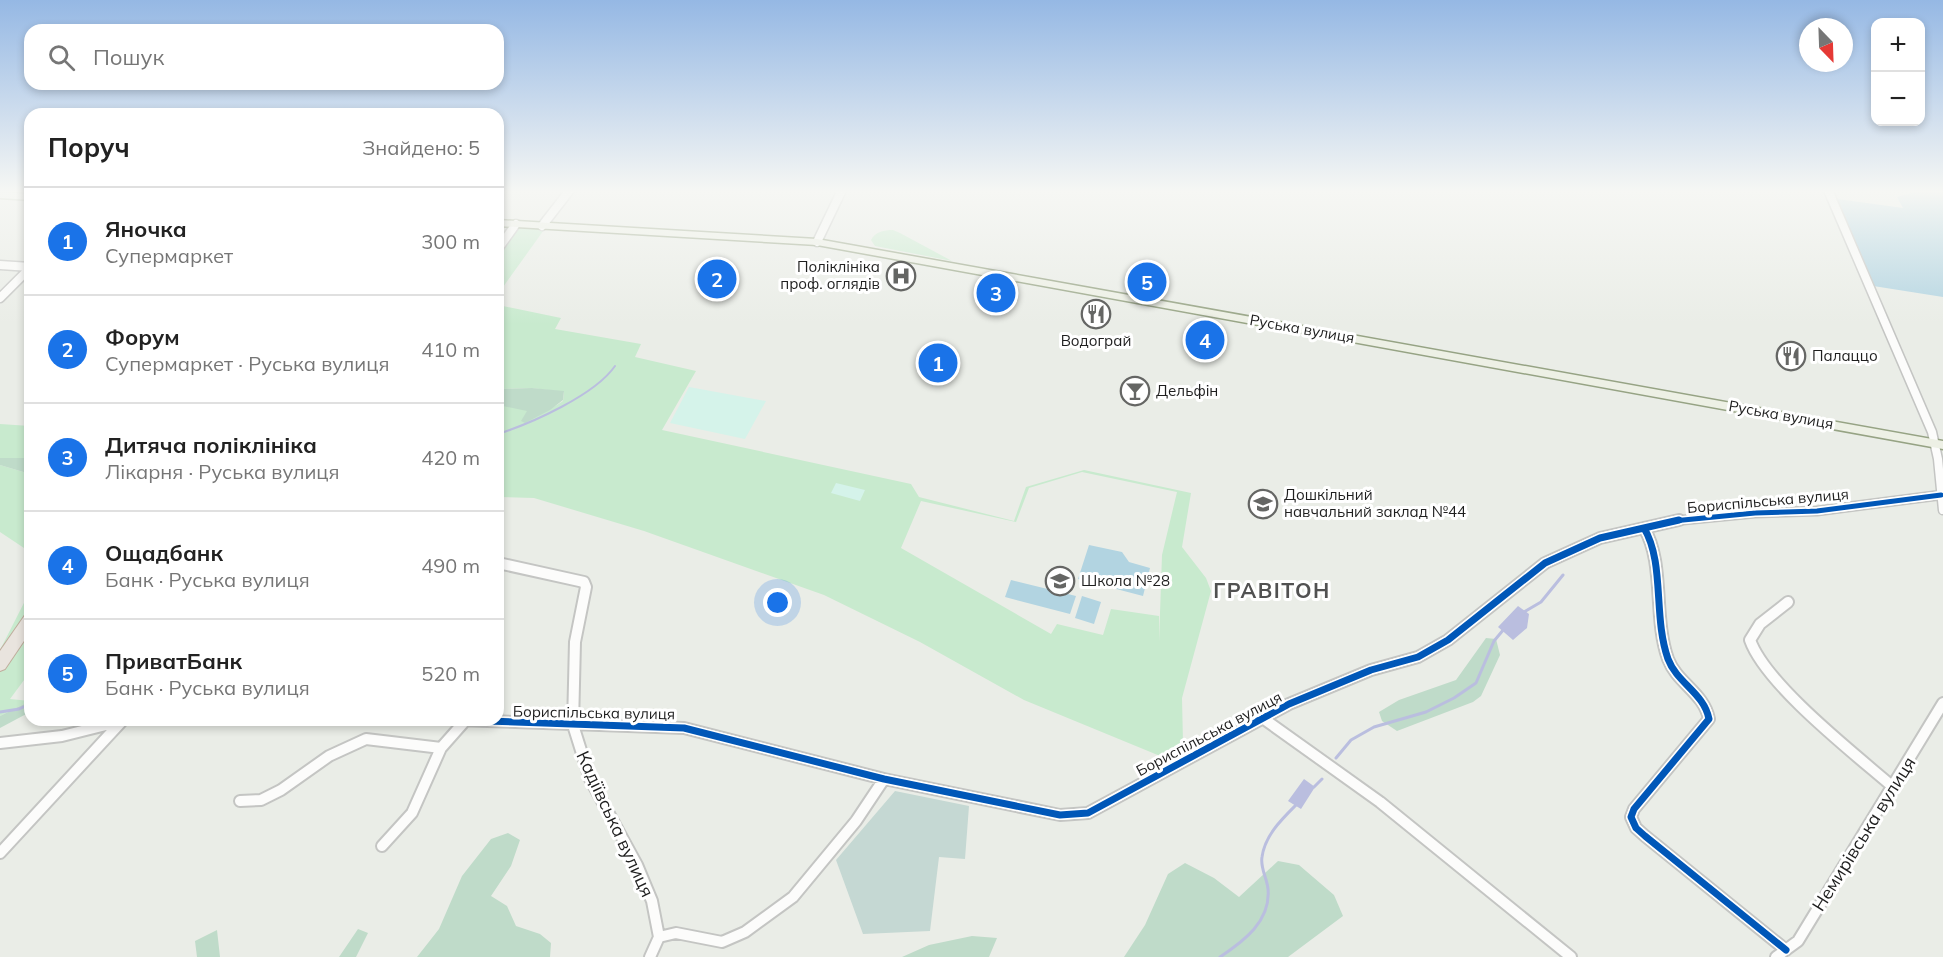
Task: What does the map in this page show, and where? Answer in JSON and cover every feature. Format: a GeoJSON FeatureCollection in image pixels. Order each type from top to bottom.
{"type":"FeatureCollection","features":[{"type":"Feature","properties":{"kind":"highway"},"geometry":{"type":"LineString","coordinates":[[0,664],[24,629]]}},
{"type":"Feature","properties":{"kind":"main road","name":"Руська вулиця"},"geometry":{"type":"LineString","coordinates":[[691,235],[817,242],[1939,445]]}},
{"type":"Feature","properties":{"kind":"street"},"geometry":{"type":"LineString","coordinates":[[817,242],[821,235]]}},
{"type":"Feature","properties":{"kind":"street"},"geometry":{"type":"LineString","coordinates":[[1847,235],[1939,445],[1943,510]]}},
{"type":"Feature","properties":{"kind":"street"},"geometry":{"type":"LineString","coordinates":[[0,265],[24,267]]}},
{"type":"Feature","properties":{"kind":"street"},"geometry":{"type":"LineString","coordinates":[[0,298],[24,274]]}},
{"type":"Feature","properties":{"kind":"street","name":"Бориспільська вулиця"},"geometry":{"type":"LineString","coordinates":[[504,723],[684,728],[884,779],[1060,815],[1088,813],[1289,704],[1360,674],[1418,657],[1448,640],[1545,563],[1600,537],[1683,519],[1816,511],[1941,495]]}},
{"type":"Feature","properties":{"kind":"street"},"geometry":{"type":"LineString","coordinates":[[1644,528],[1651,538],[1657,564],[1657,600],[1665,647],[1671,664],[1700,697],[1709,719],[1634,809],[1631,817],[1636,828],[1781,954]]}},
{"type":"Feature","properties":{"kind":"street","name":"Кадіївська вулиця"},"geometry":{"type":"LineString","coordinates":[[504,563],[584,582],[586,587],[575,642],[573,725],[590,779],[637,865],[652,901],[658,937]]}},
{"type":"Feature","properties":{"kind":"street"},"geometry":{"type":"LineString","coordinates":[[1788,602],[1757,628],[1750,637],[1750,646],[1768,674],[1893,787]]}},
{"type":"Feature","properties":{"kind":"street","name":"Немирівська вулиця"},"geometry":{"type":"LineString","coordinates":[[1781,954],[1798,941],[1943,703]]}},
{"type":"Feature","properties":{"kind":"street"},"geometry":{"type":"LineString","coordinates":[[1264,719],[1380,802],[1571,957]]}},
{"type":"Feature","properties":{"kind":"street"},"geometry":{"type":"LineString","coordinates":[[0,742],[62,736],[103,726]]}},
{"type":"Feature","properties":{"kind":"street"},"geometry":{"type":"LineString","coordinates":[[0,853],[118,726]]}},
{"type":"Feature","properties":{"kind":"street"},"geometry":{"type":"LineString","coordinates":[[382,846],[412,813],[441,748],[457,726]]}},
{"type":"Feature","properties":{"kind":"street"},"geometry":{"type":"LineString","coordinates":[[240,801],[261,800],[281,790],[329,756],[366,739],[441,748]]}},
{"type":"Feature","properties":{"kind":"street"},"geometry":{"type":"LineString","coordinates":[[650,957],[658,937],[676,933],[722,942],[745,932],[793,897],[856,821],[884,779]]}},
{"type":"Feature","properties":{"kind":"green space"},"geometry":{"type":"Polygon","coordinates":[[[507,235],[541,235],[504,286],[504,239],[507,235]]]}},
{"type":"Feature","properties":{"kind":"green space"},"geometry":{"type":"Polygon","coordinates":[[[875,235],[903,235],[952,261],[875,246],[871,240],[875,235]]]}},
{"type":"Feature","properties":{"kind":"green space"},"geometry":{"type":"Polygon","coordinates":[[[504,306],[561,318],[555,329],[641,344],[635,357],[696,371],[662,430],[911,484],[919,497],[1014,521],[1026,487],[1084,470],[1191,493],[1182,547],[1206,578],[1211,591],[1182,698],[1183,743],[1165,758],[1024,700],[920,642],[824,595],[644,531],[534,498],[504,497],[504,406],[539,411],[563,401],[564,392],[532,388],[504,389],[504,306]],[[1082,472],[1029,488],[1016,522],[921,501],[901,548],[1051,634],[1057,624],[1103,635],[1111,609],[1159,616],[1159,642],[1162,555],[1177,492],[1082,472]]]}},
{"type":"Feature","properties":{"kind":"green space"},"geometry":{"type":"Polygon","coordinates":[[[532,388],[564,391],[563,400],[550,410],[525,423],[521,421],[527,411],[504,406],[504,389],[532,388]]]}},
{"type":"Feature","properties":{"kind":"green space"},"geometry":{"type":"Polygon","coordinates":[[[0,424],[24,426],[24,458],[0,458],[0,424]]]}},
{"type":"Feature","properties":{"kind":"green space"},"geometry":{"type":"Polygon","coordinates":[[[0,458],[24,458],[24,472],[0,465],[0,458]]]}},
{"type":"Feature","properties":{"kind":"green space"},"geometry":{"type":"Polygon","coordinates":[[[0,465],[24,472],[24,548],[0,532],[0,465]]]}},
{"type":"Feature","properties":{"kind":"green space"},"geometry":{"type":"Polygon","coordinates":[[[24,603],[24,680],[10,699],[24,700],[24,704],[0,716],[0,650],[24,603]]]}},
{"type":"Feature","properties":{"kind":"green space"},"geometry":{"type":"Polygon","coordinates":[[[1486,638],[1496,639],[1500,655],[1481,696],[1473,702],[1397,731],[1382,721],[1379,712],[1399,700],[1456,680],[1486,638]]]}},
{"type":"Feature","properties":{"kind":"green space"},"geometry":{"type":"Polygon","coordinates":[[[24,704],[24,715],[0,728],[0,716],[24,704]]]}},
{"type":"Feature","properties":{"kind":"green space"},"geometry":{"type":"Polygon","coordinates":[[[508,833],[520,840],[511,866],[491,896],[507,906],[516,926],[540,934],[551,943],[550,957],[417,957],[439,929],[462,876],[491,839],[508,833]]]}},
{"type":"Feature","properties":{"kind":"green space"},"geometry":{"type":"Polygon","coordinates":[[[1278,861],[1299,865],[1334,895],[1343,916],[1288,957],[1124,957],[1145,925],[1168,874],[1185,863],[1214,878],[1239,897],[1278,861]]]}},
{"type":"Feature","properties":{"kind":"green space"},"geometry":{"type":"Polygon","coordinates":[[[358,929],[368,933],[356,957],[339,957],[358,929]]]}},
{"type":"Feature","properties":{"kind":"green space"},"geometry":{"type":"Polygon","coordinates":[[[217,930],[220,957],[197,957],[195,941],[217,930]]]}},
{"type":"Feature","properties":{"kind":"green space"},"geometry":{"type":"Polygon","coordinates":[[[972,936],[997,938],[989,957],[902,957],[929,945],[972,936]]]}},
{"type":"Feature","properties":{"kind":"shaded area"},"geometry":{"type":"Polygon","coordinates":[[[1846,235],[1943,235],[1943,297],[1867,285],[1846,235]]]}},
{"type":"Feature","properties":{"kind":"shaded area"},"geometry":{"type":"Polygon","coordinates":[[[689,387],[766,401],[745,439],[670,423],[689,387]]]}},
{"type":"Feature","properties":{"kind":"shaded area"},"geometry":{"type":"Polygon","coordinates":[[[836,483],[865,490],[860,501],[831,493],[836,483]]]}},
{"type":"Feature","properties":{"kind":"shaded area"},"geometry":{"type":"Polygon","coordinates":[[[1089,545],[1122,552],[1129,562],[1150,568],[1143,596],[1078,579],[1089,545]]]}},
{"type":"Feature","properties":{"kind":"shaded area"},"geometry":{"type":"Polygon","coordinates":[[[1011,580],[1076,596],[1070,614],[1005,597],[1011,580]]]}},
{"type":"Feature","properties":{"kind":"shaded area"},"geometry":{"type":"Polygon","coordinates":[[[1082,596],[1101,602],[1094,624],[1075,618],[1082,596]]]}},
{"type":"Feature","properties":{"kind":"shaded area"},"geometry":{"type":"Polygon","coordinates":[[[1518,606],[1529,614],[1527,628],[1513,640],[1498,627],[1518,606]]]}},
{"type":"Feature","properties":{"kind":"shaded area"},"geometry":{"type":"Polygon","coordinates":[[[1304,779],[1315,787],[1301,809],[1288,801],[1304,779]]]}},
{"type":"Feature","properties":{"kind":"shaded area"},"geometry":{"type":"Polygon","coordinates":[[[895,791],[969,806],[965,859],[939,857],[930,931],[863,934],[836,860],[895,791]]]}},
{"type":"Feature","properties":{"kind":"waterway"},"geometry":{"type":"LineString","coordinates":[[504,432],[562,407],[606,377],[615,366]]}},
{"type":"Feature","properties":{"kind":"waterway"},"geometry":{"type":"LineString","coordinates":[[1524,612],[1541,602],[1563,575]]}},
{"type":"Feature","properties":{"kind":"waterway"},"geometry":{"type":"LineString","coordinates":[[1336,758],[1351,740],[1374,727],[1426,712],[1454,698],[1476,683],[1494,641],[1504,629]]}},
{"type":"Feature","properties":{"kind":"waterway"},"geometry":{"type":"LineString","coordinates":[[0,712],[24,707]]}},
{"type":"Feature","properties":{"kind":"waterway"},"geometry":{"type":"LineString","coordinates":[[1314,787],[1322,779]]}},
{"type":"Feature","properties":{"kind":"waterway"},"geometry":{"type":"LineString","coordinates":[[1220,957],[1247,937],[1265,911],[1268,889],[1262,865],[1264,849],[1275,828],[1297,804]]}},
{"type":"Feature","properties":{"kind":"cycle path"},"geometry":{"type":"LineString","coordinates":[[504,722],[684,728],[884,779],[1060,815],[1088,813],[1289,704],[1371,670],[1418,657],[1448,640],[1545,563],[1600,538],[1683,519],[1817,511],[1941,495]]}},
{"type":"Feature","properties":{"kind":"cycle path"},"geometry":{"type":"LineString","coordinates":[[1644,528],[1654,553],[1659,615],[1667,656],[1674,670],[1704,703],[1709,719],[1634,809],[1631,817],[1636,828],[1645,836],[1786,950]]}},
{"type":"Feature","properties":{"kind":"place","name":"Поліклініка проф. оглядів"},"geometry":{"type":"Point","coordinates":[901,276]}},
{"type":"Feature","properties":{"kind":"place","name":"Форум"},"geometry":{"type":"Point","coordinates":[717,279]}},
{"type":"Feature","properties":{"kind":"place","name":"ПриватБанк"},"geometry":{"type":"Point","coordinates":[1147,282]}},
{"type":"Feature","properties":{"kind":"place","name":"Дитяча поліклініка"},"geometry":{"type":"Point","coordinates":[996,293]}},
{"type":"Feature","properties":{"kind":"place","name":"Водограй"},"geometry":{"type":"Point","coordinates":[1096,314]}},
{"type":"Feature","properties":{"kind":"place","name":"Ощадбанк"},"geometry":{"type":"Point","coordinates":[1205,340]}},
{"type":"Feature","properties":{"kind":"place","name":"Палаццо"},"geometry":{"type":"Point","coordinates":[1791,356]}},
{"type":"Feature","properties":{"kind":"place","name":"Яночка"},"geometry":{"type":"Point","coordinates":[938,363]}},
{"type":"Feature","properties":{"kind":"place","name":"Дельфін"},"geometry":{"type":"Point","coordinates":[1135,391]}},
{"type":"Feature","properties":{"kind":"place","name":"Дошкільний навчальний заклад №44"},"geometry":{"type":"Point","coordinates":[1263,504]}},
{"type":"Feature","properties":{"kind":"place","name":"Школа №28"},"geometry":{"type":"Point","coordinates":[1060,581]}},
{"type":"Feature","properties":{"kind":"district","name":"ГРАВІТОН"},"geometry":{"type":"Point","coordinates":[1272,591]}}]}
